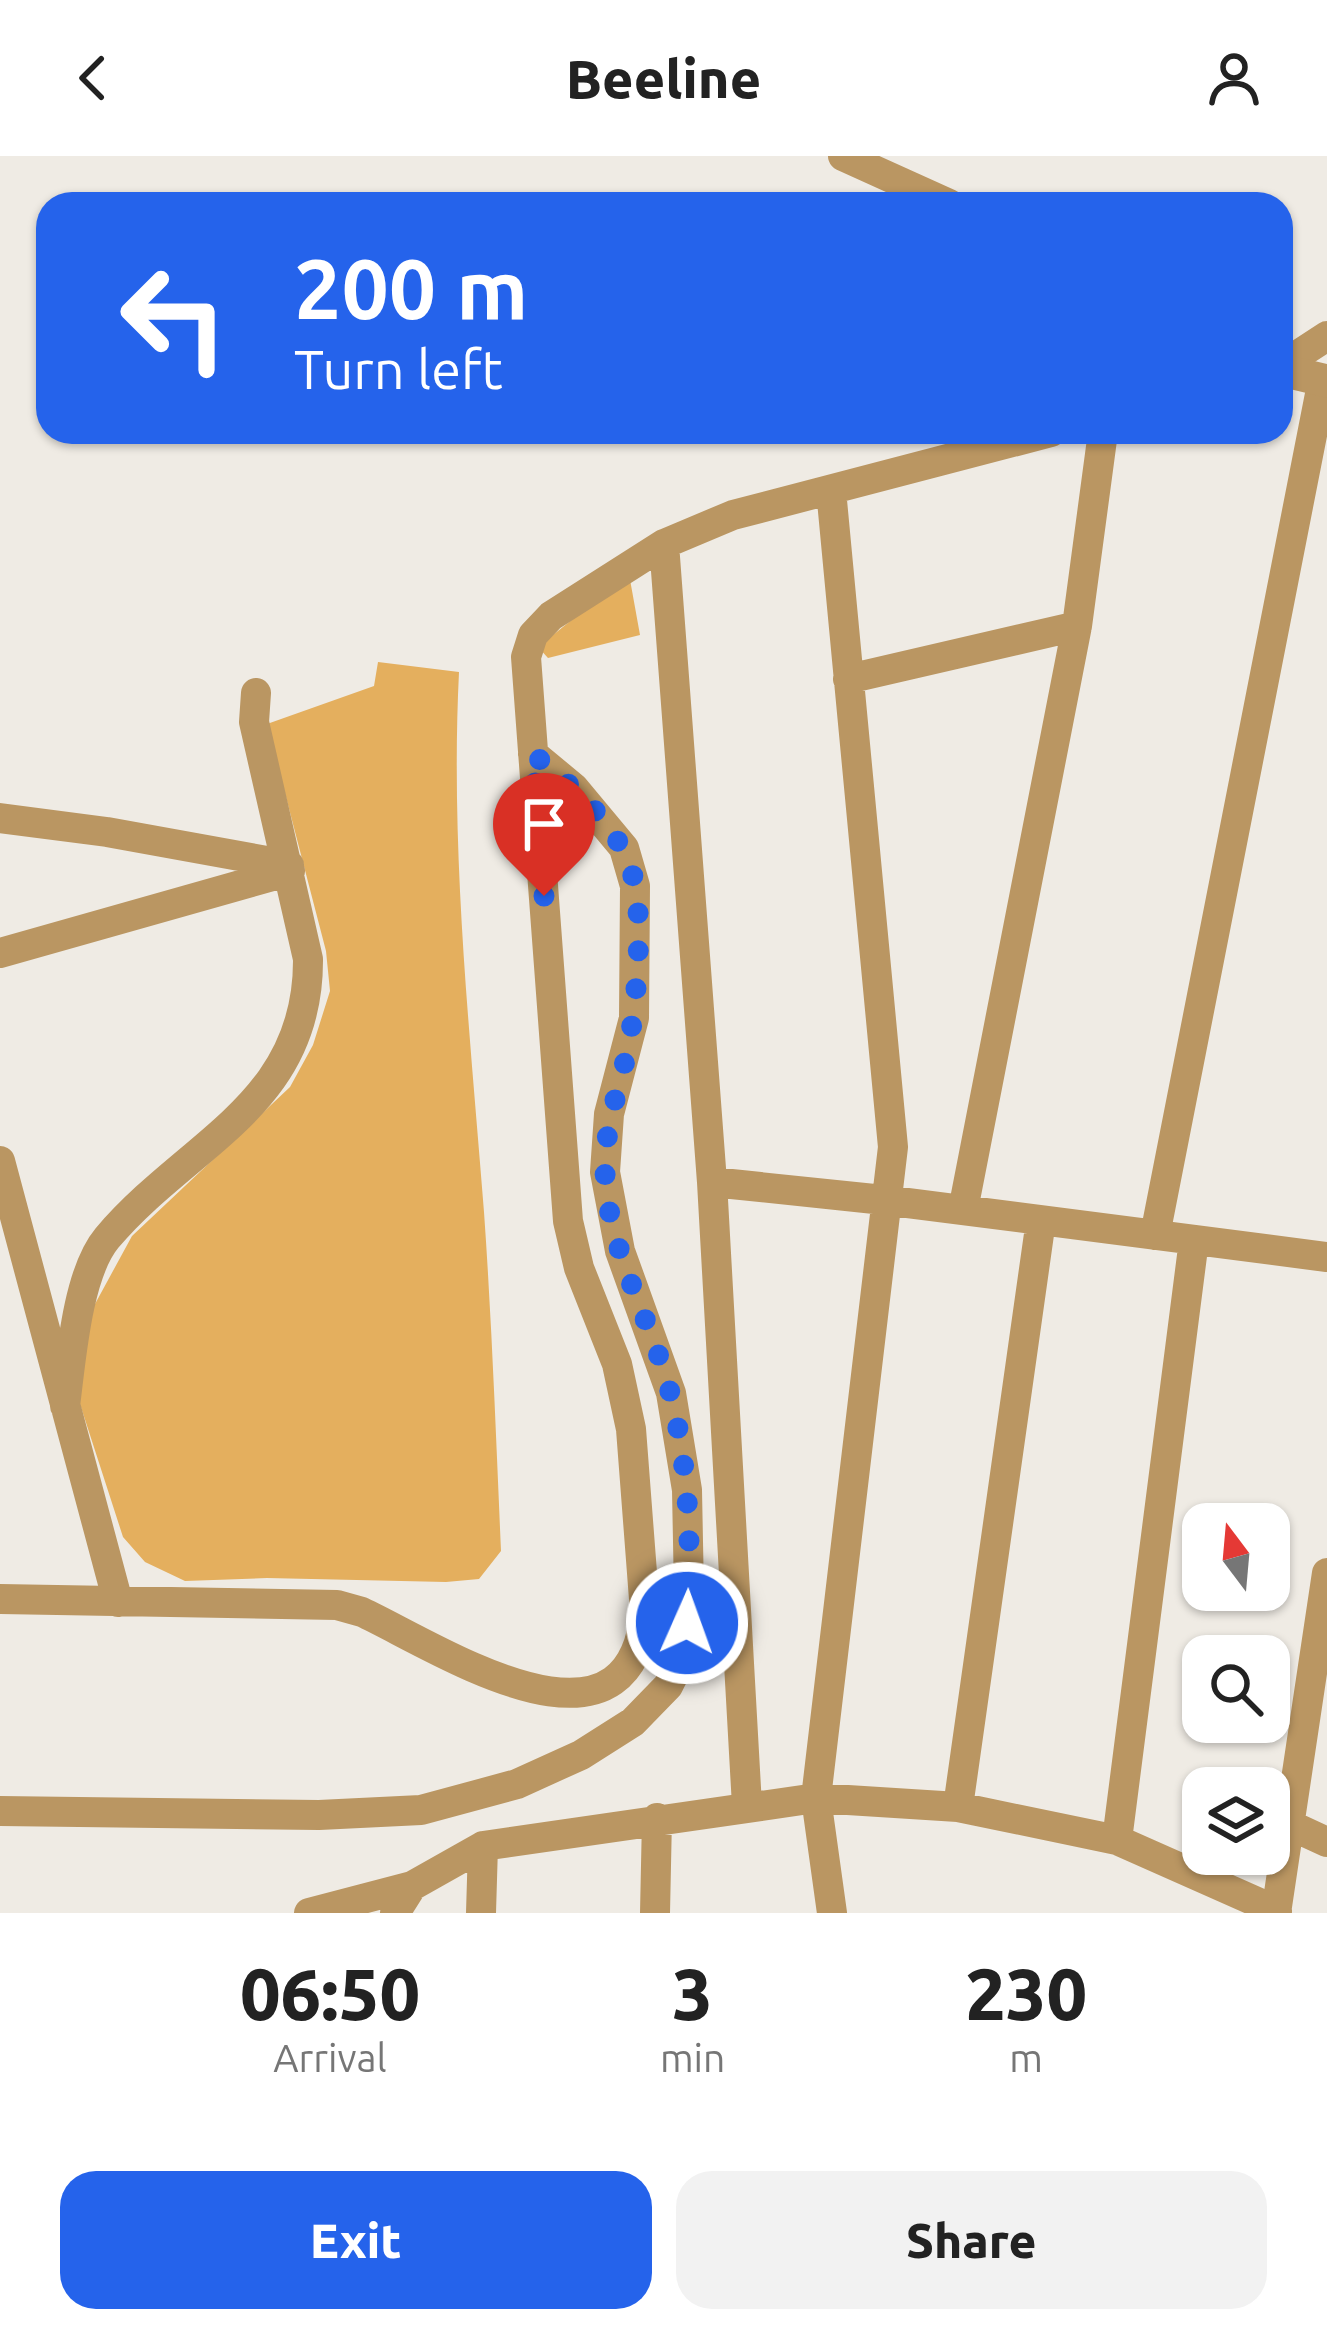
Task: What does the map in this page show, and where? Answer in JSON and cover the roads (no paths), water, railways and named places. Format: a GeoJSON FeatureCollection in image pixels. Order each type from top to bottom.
{"type":"FeatureCollection","features":[{"type":"Feature","properties":{"kind":"street"},"geometry":{"type":"LineString","coordinates":[[843,156],[922,192]]}},
{"type":"Feature","properties":{"kind":"street"},"geometry":{"type":"LineString","coordinates":[[1293,360],[1327,336]]}},
{"type":"Feature","properties":{"kind":"street"},"geometry":{"type":"LineString","coordinates":[[1155,1235],[1325,380],[1293,371]]}},
{"type":"Feature","properties":{"kind":"street"},"geometry":{"type":"LineString","coordinates":[[0,1599],[338,1605],[506,1681],[549,1693],[594,1690],[614,1678],[638,1646],[645,1612],[631,1429],[617,1364],[579,1268],[568,1221],[526,657],[533,635],[551,616],[664,544],[733,515],[1005,444]]}},
{"type":"Feature","properties":{"kind":"street"},"geometry":{"type":"LineString","coordinates":[[963,1210],[1077,626],[1100,444]]}},
{"type":"Feature","properties":{"kind":"street"},"geometry":{"type":"LineString","coordinates":[[831,490],[893,1147],[816,1798],[832,1912],[849,1913]]}},
{"type":"Feature","properties":{"kind":"street"},"geometry":{"type":"LineString","coordinates":[[664,544],[712,1182],[747,1806]]}},
{"type":"Feature","properties":{"kind":"street"},"geometry":{"type":"LineString","coordinates":[[848,679],[1077,626]]}},
{"type":"Feature","properties":{"kind":"street"},"geometry":{"type":"LineString","coordinates":[[64,1406],[77,1310],[104,1241],[255,1102],[294,1045],[308,998],[308,958],[254,722],[256,694]]}},
{"type":"Feature","properties":{"kind":"street"},"geometry":{"type":"LineString","coordinates":[[0,1811],[320,1815],[421,1810],[518,1784],[580,1755],[634,1722],[668,1686],[685,1652],[687,1490],[670,1394],[620,1251],[604,1172],[609,1114],[634,1018],[635,886],[624,848],[574,788],[533,754]]}},
{"type":"Feature","properties":{"kind":"street"},"geometry":{"type":"LineString","coordinates":[[0,818],[107,832],[289,868]]}},
{"type":"Feature","properties":{"kind":"street"},"geometry":{"type":"LineString","coordinates":[[0,953],[289,868]]}},
{"type":"Feature","properties":{"kind":"street"},"geometry":{"type":"LineString","coordinates":[[0,1161],[118,1602]]}},
{"type":"Feature","properties":{"kind":"street"},"geometry":{"type":"LineString","coordinates":[[712,1182],[1327,1257]]}},
{"type":"Feature","properties":{"kind":"street"},"geometry":{"type":"LineString","coordinates":[[958,1807],[1041,1220]]}},
{"type":"Feature","properties":{"kind":"street"},"geometry":{"type":"LineString","coordinates":[[1117,1840],[1194,1240]]}},
{"type":"Feature","properties":{"kind":"street"},"geometry":{"type":"LineString","coordinates":[[1327,1573],[1290,1825],[1327,1842]]}},
{"type":"Feature","properties":{"kind":"street"},"geometry":{"type":"LineString","coordinates":[[310,1913],[412,1886],[483,1846],[816,1798],[958,1807],[1117,1840],[1276,1912],[1282,1875]]}},
{"type":"Feature","properties":{"kind":"street"},"geometry":{"type":"LineString","coordinates":[[655,1913],[657,1818]]}},
{"type":"Feature","properties":{"kind":"street"},"geometry":{"type":"LineString","coordinates":[[481,1913],[483,1846]]}},
{"type":"Feature","properties":{"kind":"street"},"geometry":{"type":"LineString","coordinates":[[394,1913],[412,1886]]}}]}
